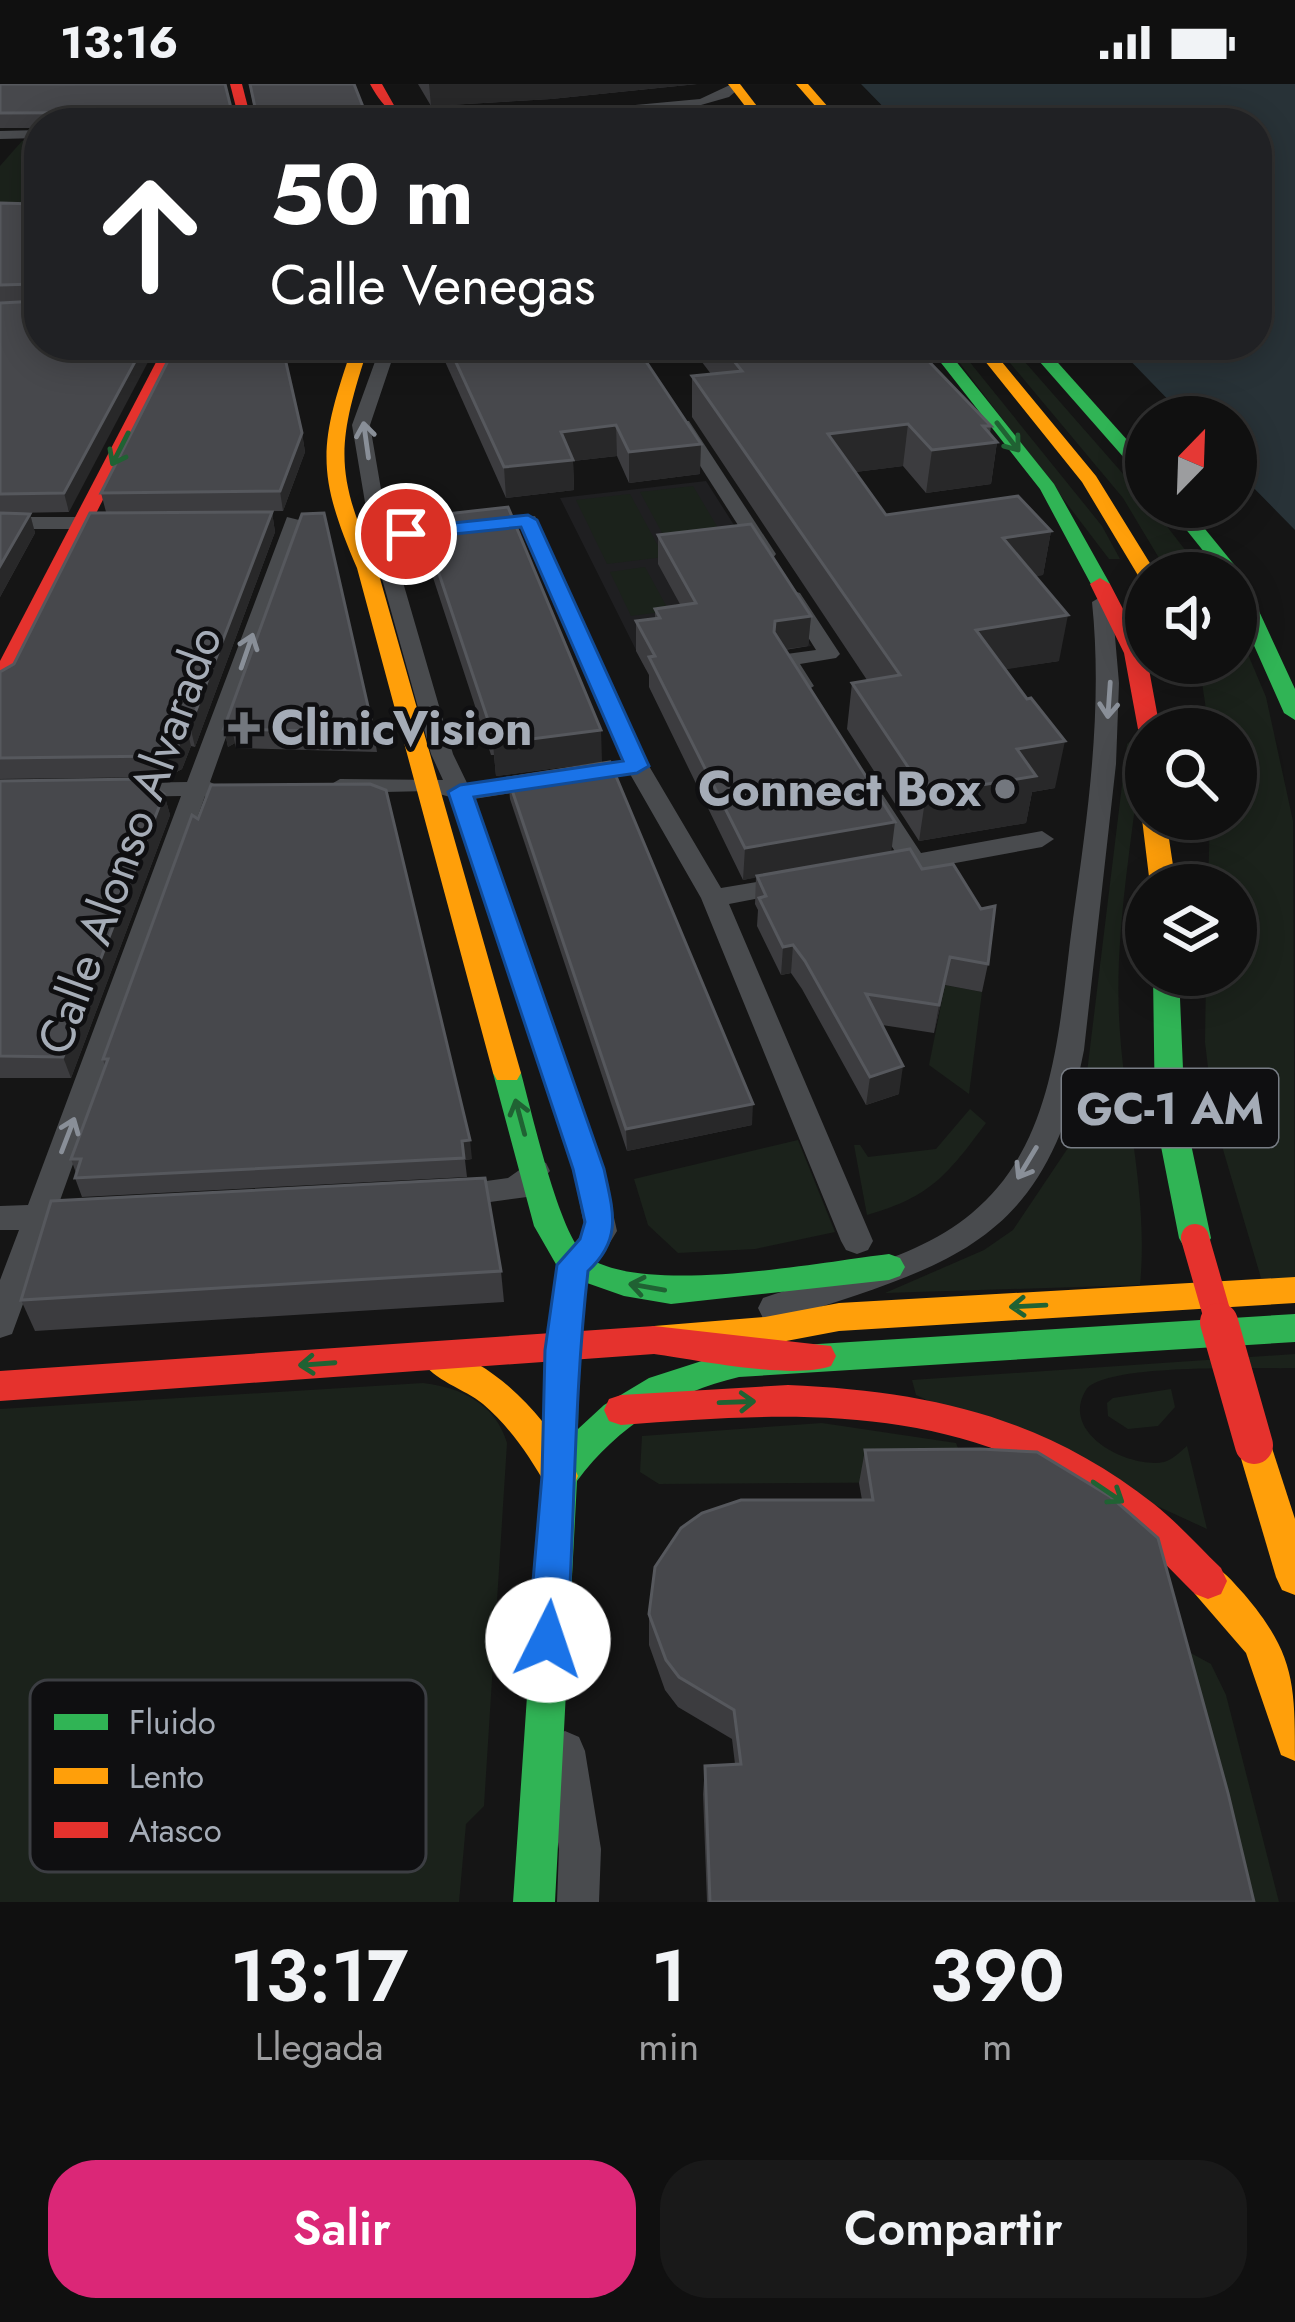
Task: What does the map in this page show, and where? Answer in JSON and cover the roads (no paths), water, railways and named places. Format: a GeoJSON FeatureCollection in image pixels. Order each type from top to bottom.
{"type":"FeatureCollection","features":[{"type":"Feature","properties":{"kind":"main road"},"geometry":{"type":"LineString","coordinates":[[802,84],[823,108]]}},
{"type":"Feature","properties":{"kind":"main road"},"geometry":{"type":"LineString","coordinates":[[744,85],[775,108]]}},
{"type":"Feature","properties":{"kind":"main road"},"geometry":{"type":"LineString","coordinates":[[0,682],[165,360]]}},
{"type":"Feature","properties":{"kind":"main road"},"geometry":{"type":"LineString","coordinates":[[355,360],[346,382],[333,454],[338,505],[369,538],[550,1226],[573,1265],[562,1350],[560,1476],[534,1902]]}},
{"type":"Feature","properties":{"kind":"main road"},"geometry":{"type":"LineString","coordinates":[[947,360],[1051,492],[1085,545],[1100,584],[1128,625],[1148,688],[1148,708]]}},
{"type":"Feature","properties":{"kind":"main road"},"geometry":{"type":"LineString","coordinates":[[992,360],[1090,479],[1133,552]]}},
{"type":"Feature","properties":{"kind":"main road"},"geometry":{"type":"LineString","coordinates":[[1046,360],[1125,448]]}},
{"type":"Feature","properties":{"kind":"main road"},"geometry":{"type":"LineString","coordinates":[[1194,528],[1213,552]]}},
{"type":"Feature","properties":{"kind":"main road"},"geometry":{"type":"LineString","coordinates":[[1257,605],[1295,649]]}},
{"type":"Feature","properties":{"kind":"main road"},"geometry":{"type":"LineString","coordinates":[[1257,629],[1295,713]]}},
{"type":"Feature","properties":{"kind":"main road","name":"GC-1 AM"},"geometry":{"type":"LineString","coordinates":[[1167,996],[1170,1116],[1195,1238],[1295,1577]]}},
{"type":"Feature","properties":{"kind":"main road"},"geometry":{"type":"LineString","coordinates":[[573,1265],[624,1283],[671,1291],[889,1267]]}},
{"type":"Feature","properties":{"kind":"main road"},"geometry":{"type":"LineString","coordinates":[[0,1386],[562,1350],[765,1330],[839,1317],[1295,1290]]}},
{"type":"Feature","properties":{"kind":"main road"},"geometry":{"type":"LineString","coordinates":[[560,1476],[573,1456],[621,1410],[656,1388],[704,1370],[819,1356],[1295,1328]]}},
{"type":"Feature","properties":{"kind":"main road"},"geometry":{"type":"LineString","coordinates":[[654,1340],[748,1353],[819,1356]]}},
{"type":"Feature","properties":{"kind":"main road"},"geometry":{"type":"LineString","coordinates":[[434,1358],[492,1384],[508,1398],[560,1476]]}},
{"type":"Feature","properties":{"kind":"main road"},"geometry":{"type":"LineString","coordinates":[[621,1410],[747,1401],[850,1401],[903,1405],[1013,1439],[1096,1484],[1159,1529],[1199,1569],[1252,1628],[1270,1662],[1295,1741]]}},
{"type":"Feature","properties":{"kind":"street"},"geometry":{"type":"LineString","coordinates":[[628,108],[701,102],[744,85]]}},
{"type":"Feature","properties":{"kind":"street"},"geometry":{"type":"LineString","coordinates":[[0,148],[6,135]]}},
{"type":"Feature","properties":{"kind":"street"},"geometry":{"type":"LineString","coordinates":[[384,360],[361,425],[369,538],[589,1169],[601,1232],[586,1256],[573,1265]]}},
{"type":"Feature","properties":{"kind":"street"},"geometry":{"type":"LineString","coordinates":[[673,408],[829,654],[787,660],[812,701]]}},
{"type":"Feature","properties":{"kind":"street","name":"Calle Alonso Alvarado"},"geometry":{"type":"LineString","coordinates":[[0,1324],[199,790],[282,521],[320,516],[338,505]]}},
{"type":"Feature","properties":{"kind":"street"},"geometry":{"type":"LineString","coordinates":[[369,538],[528,520],[637,766],[714,898],[856,1241]]}},
{"type":"Feature","properties":{"kind":"street"},"geometry":{"type":"LineString","coordinates":[[0,523],[127,523]]}},
{"type":"Feature","properties":{"kind":"street"},"geometry":{"type":"LineString","coordinates":[[654,1340],[767,1310],[958,1239],[983,1222],[1018,1179],[1048,1128],[1062,1085],[1103,783],[1111,661],[1100,584]]}},
{"type":"Feature","properties":{"kind":"street"},"geometry":{"type":"LineString","coordinates":[[305,787],[430,784],[460,792],[637,766]]}},
{"type":"Feature","properties":{"kind":"street"},"geometry":{"type":"LineString","coordinates":[[863,782],[914,862]]}},
{"type":"Feature","properties":{"kind":"street"},"geometry":{"type":"LineString","coordinates":[[88,790],[241,788]]}},
{"type":"Feature","properties":{"kind":"street"},"geometry":{"type":"LineString","coordinates":[[870,870],[1042,839]]}},
{"type":"Feature","properties":{"kind":"street"},"geometry":{"type":"LineString","coordinates":[[714,898],[825,878]]}},
{"type":"Feature","properties":{"kind":"street"},"geometry":{"type":"LineString","coordinates":[[431,1196],[500,1192],[527,1182],[535,1171]]}},
{"type":"Feature","properties":{"kind":"street"},"geometry":{"type":"LineString","coordinates":[[0,1218],[84,1214]]}},
{"type":"Feature","properties":{"kind":"street"},"geometry":{"type":"LineString","coordinates":[[544,1681],[564,1744],[574,1807],[580,1849],[578,1902]]}},
{"type":"Feature","properties":{"kind":"place","name":"ClinicVision"},"geometry":{"type":"Point","coordinates":[244,728]}},
{"type":"Feature","properties":{"kind":"place","name":"Connect Box"},"geometry":{"type":"Point","coordinates":[1005,789]}}]}
